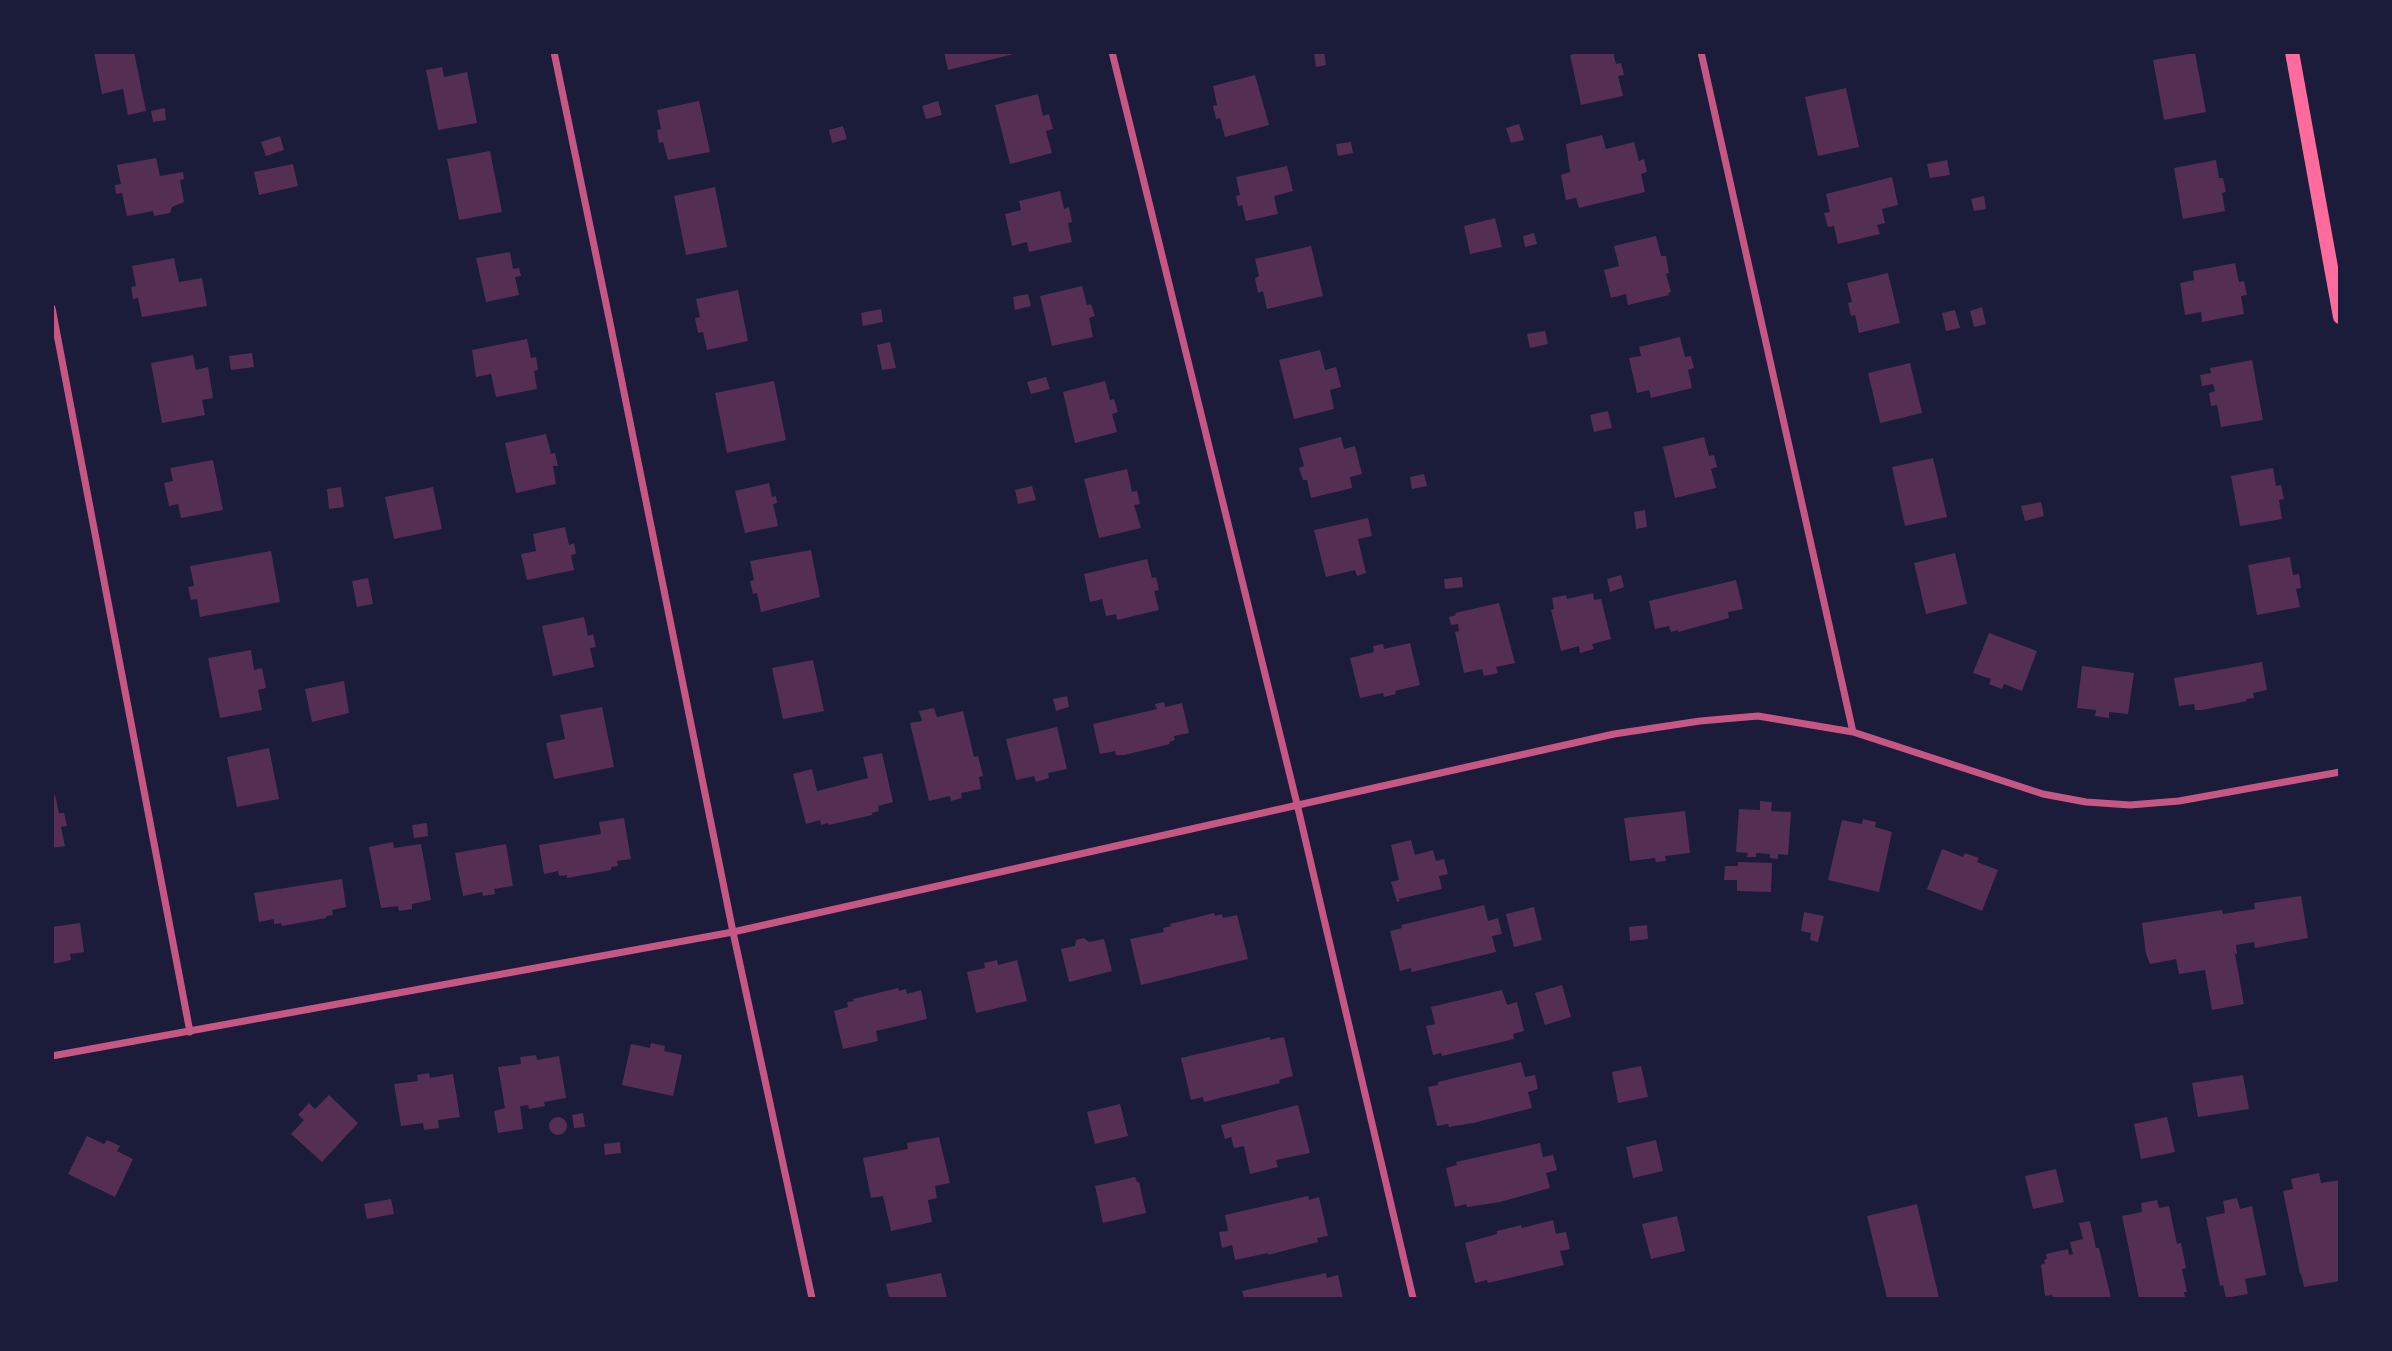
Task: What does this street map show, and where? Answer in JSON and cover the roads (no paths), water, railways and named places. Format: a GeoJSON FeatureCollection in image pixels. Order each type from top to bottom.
{"type":"FeatureCollection","features":[{"type":"Feature","properties":{"kind":"main road"},"geometry":{"type":"LineString","coordinates":[[2292,52],[2340,317]]}},
{"type":"Feature","properties":{"kind":"street"},"geometry":{"type":"LineString","coordinates":[[554,52],[733,932],[812,1298]]}},
{"type":"Feature","properties":{"kind":"street"},"geometry":{"type":"LineString","coordinates":[[1112,52],[1297,804],[1413,1298]]}},
{"type":"Feature","properties":{"kind":"street"},"geometry":{"type":"LineString","coordinates":[[1701,52],[1853,732]]}},
{"type":"Feature","properties":{"kind":"street"},"geometry":{"type":"LineString","coordinates":[[52,308],[190,1032]]}},
{"type":"Feature","properties":{"kind":"street"},"geometry":{"type":"LineString","coordinates":[[52,1056],[733,932],[1614,734],[1700,721],[1758,716],[1853,732],[2043,794],[2086,802],[2130,805],[2179,801],[2340,772]]}}]}
